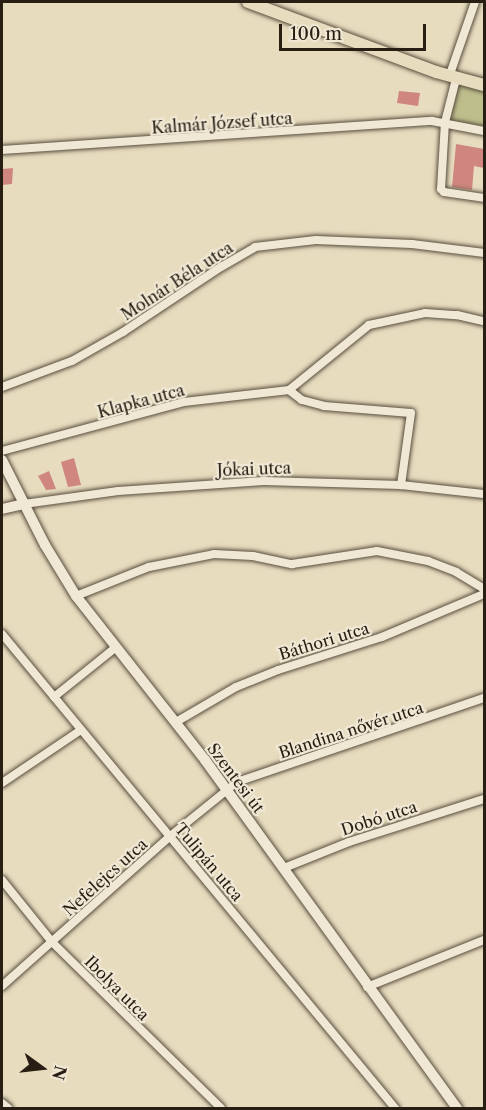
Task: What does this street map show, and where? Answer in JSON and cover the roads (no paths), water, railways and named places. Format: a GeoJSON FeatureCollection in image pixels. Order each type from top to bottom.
{"type":"FeatureCollection","features":[{"type":"Feature","properties":{"kind":"main road"},"geometry":{"type":"LineString","coordinates":[[248,2],[452,78],[484,85]]}},
{"type":"Feature","properties":{"kind":"street"},"geometry":{"type":"LineString","coordinates":[[475,2],[452,78],[445,122],[441,189],[444,192],[484,198]]}},
{"type":"Feature","properties":{"kind":"street","name":"Kalmár József utca"},"geometry":{"type":"LineString","coordinates":[[2,150],[445,122],[484,130]]}},
{"type":"Feature","properties":{"kind":"street","name":"Molnár Béla utca"},"geometry":{"type":"LineString","coordinates":[[2,387],[72,361],[123,332],[255,247],[287,241],[316,240],[412,244],[484,253]]}},
{"type":"Feature","properties":{"kind":"street"},"geometry":{"type":"LineString","coordinates":[[401,485],[411,413],[324,406],[302,400],[289,390],[369,325],[425,313],[457,315],[484,321]]}},
{"type":"Feature","properties":{"kind":"street","name":"Klapka utca"},"geometry":{"type":"LineString","coordinates":[[2,451],[184,402],[289,390]]}},
{"type":"Feature","properties":{"kind":"street","name":"Szentesi út"},"geometry":{"type":"LineString","coordinates":[[2,460],[76,596],[226,789],[284,867],[367,987],[457,1108]]}},
{"type":"Feature","properties":{"kind":"street","name":"Jókai utca"},"geometry":{"type":"LineString","coordinates":[[24,504],[118,491],[264,481],[401,485],[484,494]]}},
{"type":"Feature","properties":{"kind":"street"},"geometry":{"type":"LineString","coordinates":[[2,508],[24,504]]}},
{"type":"Feature","properties":{"kind":"street"},"geometry":{"type":"LineString","coordinates":[[76,596],[148,567],[214,554],[253,556],[292,564],[377,552],[428,561],[456,572],[484,589]]}},
{"type":"Feature","properties":{"kind":"street","name":"Báthori utca"},"geometry":{"type":"LineString","coordinates":[[176,723],[236,687],[278,670],[382,637],[484,594]]}},
{"type":"Feature","properties":{"kind":"street","name":"Tulipán utca"},"geometry":{"type":"LineString","coordinates":[[2,634],[395,1108]]}},
{"type":"Feature","properties":{"kind":"street"},"geometry":{"type":"LineString","coordinates":[[54,697],[115,648]]}},
{"type":"Feature","properties":{"kind":"street","name":"Blandina nővér utca"},"geometry":{"type":"LineString","coordinates":[[226,789],[237,783],[484,698]]}},
{"type":"Feature","properties":{"kind":"street"},"geometry":{"type":"LineString","coordinates":[[2,783],[81,730]]}},
{"type":"Feature","properties":{"kind":"street","name":"Nefelejcs utca"},"geometry":{"type":"LineString","coordinates":[[2,986],[226,789]]}},
{"type":"Feature","properties":{"kind":"street","name":"Dobó utca"},"geometry":{"type":"LineString","coordinates":[[284,867],[349,842],[484,799]]}},
{"type":"Feature","properties":{"kind":"street","name":"Ibolya utca"},"geometry":{"type":"LineString","coordinates":[[2,880],[52,942],[221,1108]]}},
{"type":"Feature","properties":{"kind":"street"},"geometry":{"type":"LineString","coordinates":[[367,987],[484,939]]}},
{"type":"Feature","properties":{"kind":"street"},"geometry":{"type":"LineString","coordinates":[[2,1103],[8,1108]]}}]}
